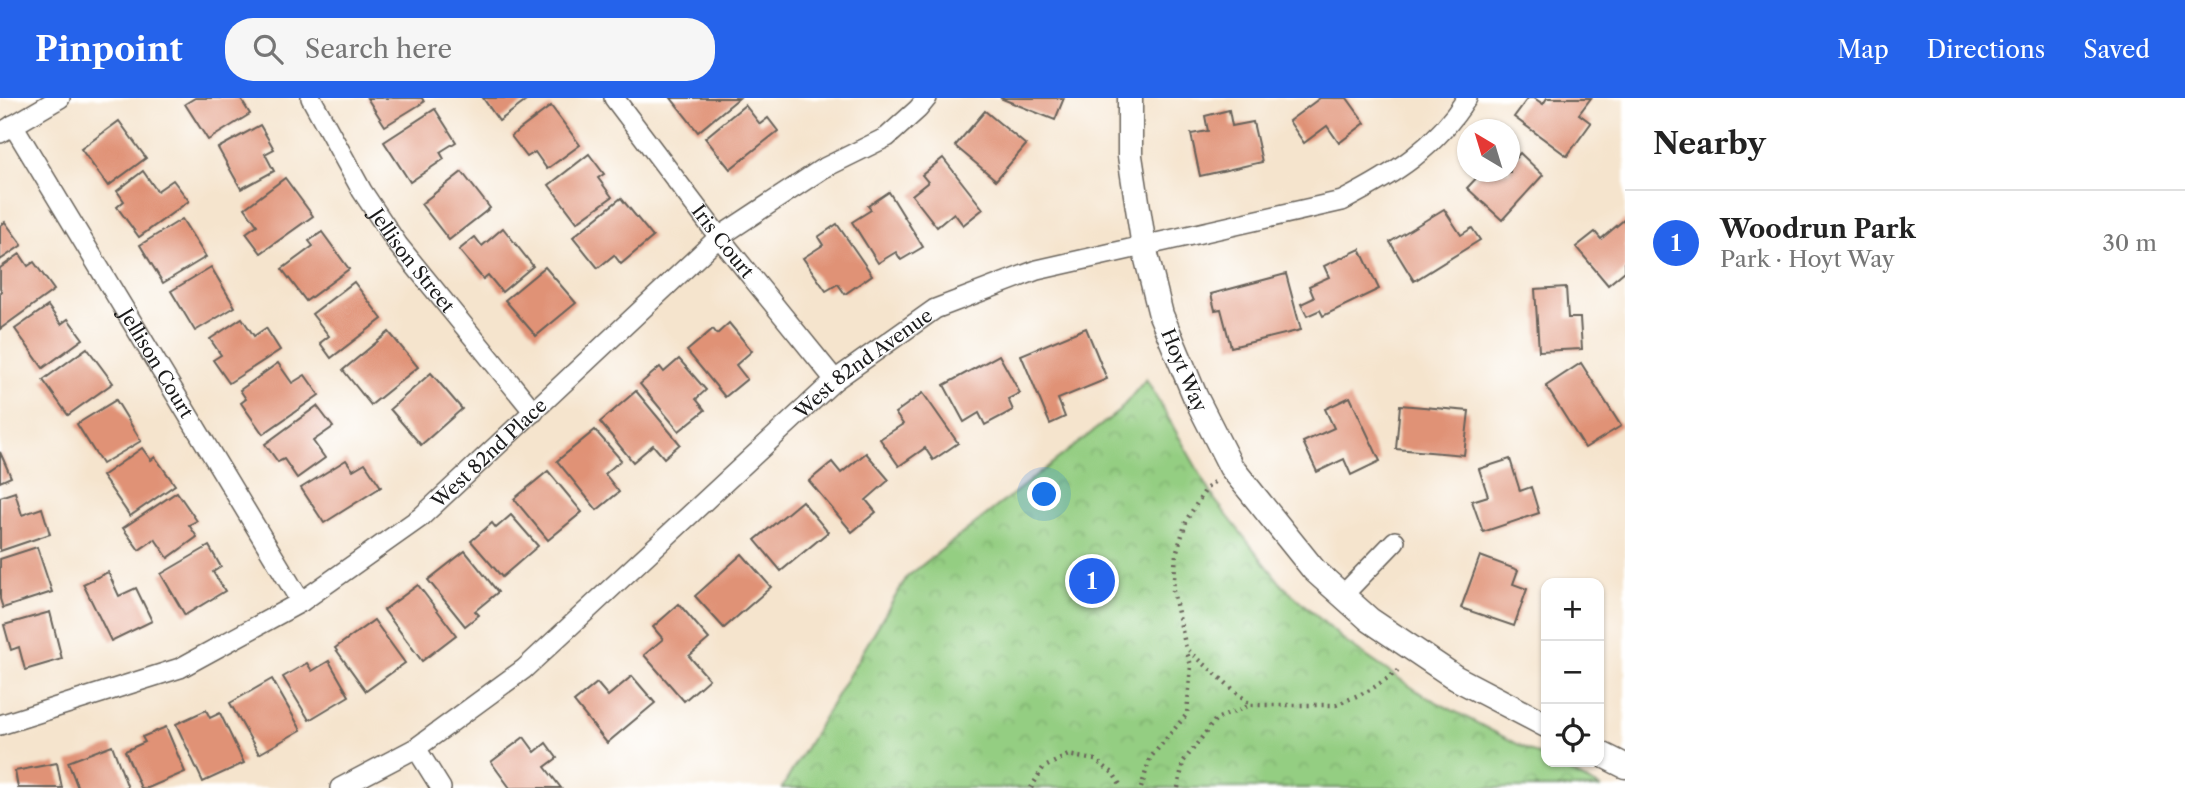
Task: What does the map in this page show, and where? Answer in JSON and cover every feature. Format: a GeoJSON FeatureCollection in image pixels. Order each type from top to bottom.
{"type":"FeatureCollection","features":[{"type":"Feature","properties":{"kind":"street"},"geometry":{"type":"LineString","coordinates":[[6,129],[60,98]]}},
{"type":"Feature","properties":{"kind":"street","name":"Jellison Street"},"geometry":{"type":"LineString","coordinates":[[311,98],[362,191],[398,245],[534,412]]}},
{"type":"Feature","properties":{"kind":"street","name":"Iris Court"},"geometry":{"type":"LineString","coordinates":[[614,98],[719,237],[835,380]]}},
{"type":"Feature","properties":{"kind":"street","name":"West 82nd Place"},"geometry":{"type":"LineString","coordinates":[[0,725],[180,668],[301,602],[421,517],[719,237],[822,169],[887,138],[927,98]]}},
{"type":"Feature","properties":{"kind":"street","name":"Hoyt Way"},"geometry":{"type":"LineString","coordinates":[[1130,98],[1130,156],[1144,247],[1161,315],[1195,396],[1231,467],[1314,570],[1370,620],[1456,678],[1541,722]]}},
{"type":"Feature","properties":{"kind":"street","name":"West 82nd Avenue"},"geometry":{"type":"LineString","coordinates":[[340,788],[416,748],[524,669],[835,380],[935,309],[1037,270],[1342,201],[1387,177],[1424,150],[1467,98]]}},
{"type":"Feature","properties":{"kind":"street","name":"Jellison Court"},"geometry":{"type":"LineString","coordinates":[[6,129],[301,602]]}},
{"type":"Feature","properties":{"kind":"street"},"geometry":{"type":"LineString","coordinates":[[1343,595],[1395,541]]}},
{"type":"Feature","properties":{"kind":"street"},"geometry":{"type":"LineString","coordinates":[[416,748],[441,788]]}},
{"type":"Feature","properties":{"kind":"street"},"geometry":{"type":"LineString","coordinates":[[1604,755],[1625,766]]}},
{"type":"Feature","properties":{"kind":"path"},"geometry":{"type":"LineString","coordinates":[[1141,788],[1150,758],[1186,714],[1191,665],[1173,591],[1176,554],[1187,519],[1206,489],[1231,467]]}},
{"type":"Feature","properties":{"kind":"path"},"geometry":{"type":"LineString","coordinates":[[1186,648],[1251,705]]}},
{"type":"Feature","properties":{"kind":"path"},"geometry":{"type":"LineString","coordinates":[[1178,788],[1183,762],[1216,719],[1251,705],[1336,705],[1370,690],[1398,671]]}},
{"type":"Feature","properties":{"kind":"path"},"geometry":{"type":"LineString","coordinates":[[1031,788],[1043,768],[1068,755],[1095,760],[1113,773],[1122,788]]}},
{"type":"Feature","properties":{"kind":"green space"},"geometry":{"type":"Polygon","coordinates":[[[1146,379],[1215,500],[1282,585],[1347,643],[1423,695],[1541,756],[1541,767],[1561,767],[1601,788],[782,788],[907,577],[1119,411],[1146,379]]]}},
{"type":"Feature","properties":{"kind":"building"},"geometry":{"type":"Polygon","coordinates":[[[195,98],[240,98],[250,114],[208,140],[185,104],[195,98]]]}},
{"type":"Feature","properties":{"kind":"building"},"geometry":{"type":"Polygon","coordinates":[[[367,98],[422,98],[424,102],[385,126],[367,98]]]}},
{"type":"Feature","properties":{"kind":"building"},"geometry":{"type":"Polygon","coordinates":[[[483,98],[530,98],[499,121],[483,98]]]}},
{"type":"Feature","properties":{"kind":"building"},"geometry":{"type":"Polygon","coordinates":[[[671,98],[739,98],[698,132],[671,98]]]}},
{"type":"Feature","properties":{"kind":"building"},"geometry":{"type":"Polygon","coordinates":[[[1000,98],[1064,98],[1055,120],[1000,98]]]}},
{"type":"Feature","properties":{"kind":"building"},"geometry":{"type":"Polygon","coordinates":[[[1320,98],[1347,98],[1365,123],[1339,143],[1327,126],[1304,143],[1289,121],[1320,98]]]}},
{"type":"Feature","properties":{"kind":"building"},"geometry":{"type":"Polygon","coordinates":[[[1528,98],[1534,98],[1543,104],[1547,98],[1591,98],[1579,114],[1591,123],[1567,156],[1514,117],[1528,98]]]}},
{"type":"Feature","properties":{"kind":"building"},"geometry":{"type":"Polygon","coordinates":[[[745,105],[760,124],[768,118],[778,131],[730,169],[705,138],[745,105]]]}},
{"type":"Feature","properties":{"kind":"building"},"geometry":{"type":"Polygon","coordinates":[[[551,106],[580,145],[547,169],[535,152],[527,157],[511,136],[551,106]]]}},
{"type":"Feature","properties":{"kind":"building"},"geometry":{"type":"Polygon","coordinates":[[[435,109],[456,142],[440,152],[444,159],[410,182],[384,142],[435,109]]]}},
{"type":"Feature","properties":{"kind":"building"},"geometry":{"type":"Polygon","coordinates":[[[1229,110],[1232,126],[1253,122],[1262,162],[1200,176],[1191,134],[1208,131],[1205,116],[1229,110]]]}},
{"type":"Feature","properties":{"kind":"building"},"geometry":{"type":"Polygon","coordinates":[[[985,111],[1026,145],[996,180],[955,146],[985,111]]]}},
{"type":"Feature","properties":{"kind":"building"},"geometry":{"type":"Polygon","coordinates":[[[119,121],[146,158],[108,186],[81,149],[119,121]]]}},
{"type":"Feature","properties":{"kind":"building"},"geometry":{"type":"Polygon","coordinates":[[[260,125],[274,149],[265,154],[274,171],[241,189],[218,148],[260,125]]]}},
{"type":"Feature","properties":{"kind":"building"},"geometry":{"type":"Polygon","coordinates":[[[1520,153],[1543,175],[1502,220],[1467,188],[1473,182],[1520,182],[1520,153]]]}},
{"type":"Feature","properties":{"kind":"building"},"geometry":{"type":"Polygon","coordinates":[[[589,154],[604,174],[598,178],[612,197],[577,222],[549,185],[589,154]]]}},
{"type":"Feature","properties":{"kind":"building"},"geometry":{"type":"Polygon","coordinates":[[[943,158],[983,209],[963,225],[954,213],[937,227],[912,195],[928,182],[922,175],[943,158]]]}},
{"type":"Feature","properties":{"kind":"building"},"geometry":{"type":"Polygon","coordinates":[[[143,171],[157,191],[173,180],[189,201],[139,237],[117,207],[124,201],[117,191],[143,171]]]}},
{"type":"Feature","properties":{"kind":"building"},"geometry":{"type":"Polygon","coordinates":[[[462,172],[490,208],[449,240],[421,204],[462,172]]]}},
{"type":"Feature","properties":{"kind":"building"},"geometry":{"type":"Polygon","coordinates":[[[285,178],[313,216],[261,253],[246,233],[257,225],[245,208],[285,178]]]}},
{"type":"Feature","properties":{"kind":"building"},"geometry":{"type":"Polygon","coordinates":[[[889,192],[923,247],[901,260],[896,252],[878,263],[852,222],[871,210],[868,206],[889,192]]]}},
{"type":"Feature","properties":{"kind":"building"},"geometry":{"type":"Polygon","coordinates":[[[621,198],[653,237],[621,264],[614,255],[598,268],[573,237],[621,198]]]}},
{"type":"Feature","properties":{"kind":"building"},"geometry":{"type":"Polygon","coordinates":[[[1444,209],[1461,235],[1472,228],[1480,240],[1414,281],[1390,242],[1444,209]]]}},
{"type":"Feature","properties":{"kind":"building"},"geometry":{"type":"Polygon","coordinates":[[[182,219],[206,257],[163,283],[140,245],[182,219]]]}},
{"type":"Feature","properties":{"kind":"building"},"geometry":{"type":"Polygon","coordinates":[[[1625,219],[1625,271],[1608,285],[1576,247],[1595,232],[1601,239],[1625,219]]]}},
{"type":"Feature","properties":{"kind":"building"},"geometry":{"type":"Polygon","coordinates":[[[5,222],[22,245],[0,260],[0,226],[5,222]]]}},
{"type":"Feature","properties":{"kind":"building"},"geometry":{"type":"Polygon","coordinates":[[[837,224],[872,275],[845,294],[838,284],[826,291],[803,258],[823,245],[818,237],[837,224]]]}},
{"type":"Feature","properties":{"kind":"building"},"geometry":{"type":"Polygon","coordinates":[[[503,228],[533,266],[502,292],[488,275],[483,279],[459,250],[475,237],[482,246],[503,228]]]}},
{"type":"Feature","properties":{"kind":"building"},"geometry":{"type":"Polygon","coordinates":[[[322,232],[349,269],[306,301],[282,269],[313,246],[309,241],[322,232]]]}},
{"type":"Feature","properties":{"kind":"building"},"geometry":{"type":"Polygon","coordinates":[[[1360,249],[1379,289],[1323,316],[1320,310],[1307,316],[1301,304],[1314,298],[1309,286],[1329,277],[1324,266],[1360,249]]]}},
{"type":"Feature","properties":{"kind":"building"},"geometry":{"type":"Polygon","coordinates":[[[20,254],[28,266],[34,262],[54,290],[0,329],[0,268],[20,254]]]}},
{"type":"Feature","properties":{"kind":"building"},"geometry":{"type":"Polygon","coordinates":[[[211,267],[235,307],[195,331],[171,291],[211,267]]]}},
{"type":"Feature","properties":{"kind":"building"},"geometry":{"type":"Polygon","coordinates":[[[545,267],[576,303],[536,336],[505,300],[545,267]]]}},
{"type":"Feature","properties":{"kind":"building"},"geometry":{"type":"Polygon","coordinates":[[[1286,274],[1301,330],[1231,347],[1221,309],[1215,310],[1211,294],[1286,274]]]}},
{"type":"Feature","properties":{"kind":"building"},"geometry":{"type":"Polygon","coordinates":[[[354,282],[382,319],[331,358],[320,343],[329,336],[312,314],[354,282]]]}},
{"type":"Feature","properties":{"kind":"building"},"geometry":{"type":"Polygon","coordinates":[[[1566,287],[1568,318],[1580,318],[1582,349],[1539,351],[1535,289],[1566,287]]]}},
{"type":"Feature","properties":{"kind":"building"},"geometry":{"type":"Polygon","coordinates":[[[48,306],[61,324],[68,319],[83,339],[43,368],[15,329],[48,306]]]}},
{"type":"Feature","properties":{"kind":"building"},"geometry":{"type":"Polygon","coordinates":[[[242,318],[254,336],[266,328],[280,350],[229,383],[213,360],[221,355],[210,339],[242,318]]]}},
{"type":"Feature","properties":{"kind":"building"},"geometry":{"type":"Polygon","coordinates":[[[729,323],[752,351],[736,365],[747,379],[725,397],[687,351],[713,329],[717,334],[729,323]]]}},
{"type":"Feature","properties":{"kind":"building"},"geometry":{"type":"Polygon","coordinates":[[[1086,328],[1107,379],[1058,399],[1065,417],[1050,424],[1021,355],[1086,328]]]}},
{"type":"Feature","properties":{"kind":"building"},"geometry":{"type":"Polygon","coordinates":[[[389,332],[418,367],[371,405],[343,370],[389,332]]]}},
{"type":"Feature","properties":{"kind":"building"},"geometry":{"type":"Polygon","coordinates":[[[87,348],[113,383],[68,415],[43,380],[87,348]]]}},
{"type":"Feature","properties":{"kind":"building"},"geometry":{"type":"Polygon","coordinates":[[[999,355],[1020,393],[1008,399],[1013,410],[985,425],[979,413],[964,422],[944,385],[999,355]]]}},
{"type":"Feature","properties":{"kind":"building"},"geometry":{"type":"Polygon","coordinates":[[[679,359],[706,390],[696,399],[705,410],[679,431],[640,384],[660,367],[664,372],[679,359]]]}},
{"type":"Feature","properties":{"kind":"building"},"geometry":{"type":"Polygon","coordinates":[[[278,363],[292,383],[305,375],[319,395],[263,434],[241,403],[246,399],[240,390],[278,363]]]}},
{"type":"Feature","properties":{"kind":"building"},"geometry":{"type":"Polygon","coordinates":[[[1581,363],[1621,426],[1585,448],[1546,386],[1581,363]]]}},
{"type":"Feature","properties":{"kind":"building"},"geometry":{"type":"Polygon","coordinates":[[[431,373],[462,409],[421,445],[390,409],[431,373]]]}},
{"type":"Feature","properties":{"kind":"building"},"geometry":{"type":"Polygon","coordinates":[[[636,391],[680,444],[664,458],[653,445],[633,462],[600,422],[636,391]]]}},
{"type":"Feature","properties":{"kind":"building"},"geometry":{"type":"Polygon","coordinates":[[[923,393],[958,443],[933,460],[925,448],[899,466],[880,439],[903,424],[895,413],[923,393]]]}},
{"type":"Feature","properties":{"kind":"building"},"geometry":{"type":"Polygon","coordinates":[[[1350,397],[1380,461],[1351,475],[1344,459],[1317,472],[1303,442],[1334,428],[1325,409],[1350,397]]]}},
{"type":"Feature","properties":{"kind":"building"},"geometry":{"type":"Polygon","coordinates":[[[116,400],[141,441],[102,464],[77,424],[116,400]]]}},
{"type":"Feature","properties":{"kind":"building"},"geometry":{"type":"Polygon","coordinates":[[[1400,405],[1469,411],[1464,455],[1396,449],[1400,405]]]}},
{"type":"Feature","properties":{"kind":"building"},"geometry":{"type":"Polygon","coordinates":[[[317,406],[333,427],[313,441],[325,458],[297,478],[284,459],[278,462],[265,444],[317,406]]]}},
{"type":"Feature","properties":{"kind":"building"},"geometry":{"type":"Polygon","coordinates":[[[595,430],[621,460],[605,474],[619,492],[597,510],[557,461],[595,430]]]}},
{"type":"Feature","properties":{"kind":"building"},"geometry":{"type":"Polygon","coordinates":[[[142,448],[151,460],[155,457],[175,485],[130,516],[102,476],[142,448]]]}},
{"type":"Feature","properties":{"kind":"building"},"geometry":{"type":"Polygon","coordinates":[[[0,452],[11,477],[0,482],[0,452]]]}},
{"type":"Feature","properties":{"kind":"building"},"geometry":{"type":"Polygon","coordinates":[[[866,453],[889,480],[866,500],[876,512],[852,532],[809,481],[832,462],[841,473],[866,453]]]}},
{"type":"Feature","properties":{"kind":"building"},"geometry":{"type":"Polygon","coordinates":[[[1510,459],[1520,491],[1531,487],[1539,513],[1483,532],[1472,501],[1488,496],[1479,469],[1510,459]]]}},
{"type":"Feature","properties":{"kind":"building"},"geometry":{"type":"Polygon","coordinates":[[[346,460],[353,470],[365,463],[381,487],[324,523],[301,488],[346,460]]]}},
{"type":"Feature","properties":{"kind":"building"},"geometry":{"type":"Polygon","coordinates":[[[548,471],[582,512],[548,540],[514,499],[548,471]]]}},
{"type":"Feature","properties":{"kind":"building"},"geometry":{"type":"Polygon","coordinates":[[[15,492],[22,515],[42,508],[50,534],[0,551],[0,497],[15,492]]]}},
{"type":"Feature","properties":{"kind":"building"},"geometry":{"type":"Polygon","coordinates":[[[177,492],[197,521],[189,525],[197,537],[168,558],[155,539],[139,550],[123,528],[177,492]]]}},
{"type":"Feature","properties":{"kind":"building"},"geometry":{"type":"Polygon","coordinates":[[[802,501],[828,532],[781,571],[755,540],[802,501]]]}},
{"type":"Feature","properties":{"kind":"building"},"geometry":{"type":"Polygon","coordinates":[[[511,515],[538,546],[502,577],[471,541],[492,523],[496,528],[511,515]]]}},
{"type":"Feature","properties":{"kind":"building"},"geometry":{"type":"Polygon","coordinates":[[[209,546],[221,567],[213,572],[225,591],[185,615],[161,574],[209,546]]]}},
{"type":"Feature","properties":{"kind":"building"},"geometry":{"type":"Polygon","coordinates":[[[37,547],[52,592],[3,608],[0,599],[0,559],[37,547]]]}},
{"type":"Feature","properties":{"kind":"building"},"geometry":{"type":"Polygon","coordinates":[[[465,551],[498,592],[475,611],[479,615],[465,626],[428,580],[465,551]]]}},
{"type":"Feature","properties":{"kind":"building"},"geometry":{"type":"Polygon","coordinates":[[[742,554],[771,587],[724,628],[695,596],[742,554]]]}},
{"type":"Feature","properties":{"kind":"building"},"geometry":{"type":"Polygon","coordinates":[[[1480,556],[1518,570],[1513,584],[1527,589],[1514,626],[1461,608],[1480,556]]]}},
{"type":"Feature","properties":{"kind":"building"},"geometry":{"type":"Polygon","coordinates":[[[108,572],[119,596],[136,588],[152,621],[111,641],[83,584],[108,572]]]}},
{"type":"Feature","properties":{"kind":"building"},"geometry":{"type":"Polygon","coordinates":[[[418,585],[456,635],[422,661],[384,610],[418,585]]]}},
{"type":"Feature","properties":{"kind":"building"},"geometry":{"type":"Polygon","coordinates":[[[679,604],[709,639],[689,656],[709,679],[684,701],[644,655],[663,639],[653,627],[679,604]]]}},
{"type":"Feature","properties":{"kind":"building"},"geometry":{"type":"Polygon","coordinates":[[[50,612],[62,659],[25,670],[19,647],[11,650],[4,625],[50,612]]]}},
{"type":"Feature","properties":{"kind":"building"},"geometry":{"type":"Polygon","coordinates":[[[374,620],[405,663],[366,691],[335,648],[374,620]]]}},
{"type":"Feature","properties":{"kind":"building"},"geometry":{"type":"Polygon","coordinates":[[[329,661],[349,696],[309,720],[283,677],[307,663],[312,671],[329,661]]]}},
{"type":"Feature","properties":{"kind":"building"},"geometry":{"type":"Polygon","coordinates":[[[632,676],[655,703],[607,743],[574,702],[597,683],[608,696],[632,676]]]}},
{"type":"Feature","properties":{"kind":"building"},"geometry":{"type":"Polygon","coordinates":[[[272,679],[301,730],[259,754],[230,703],[272,679]]]}},
{"type":"Feature","properties":{"kind":"building"},"geometry":{"type":"Polygon","coordinates":[[[206,710],[210,718],[220,713],[244,763],[203,782],[176,724],[206,710]]]}},
{"type":"Feature","properties":{"kind":"building"},"geometry":{"type":"Polygon","coordinates":[[[166,727],[185,772],[148,788],[141,788],[125,751],[145,742],[142,737],[166,727]]]}},
{"type":"Feature","properties":{"kind":"building"},"geometry":{"type":"Polygon","coordinates":[[[524,737],[535,752],[546,743],[557,758],[545,767],[561,788],[510,788],[491,762],[524,737]]]}},
{"type":"Feature","properties":{"kind":"building"},"geometry":{"type":"Polygon","coordinates":[[[112,745],[128,788],[78,788],[68,762],[112,745]]]}},
{"type":"Feature","properties":{"kind":"building"},"geometry":{"type":"Polygon","coordinates":[[[57,763],[62,788],[18,788],[15,771],[57,763]]]}},
{"type":"Feature","properties":{"kind":"place","name":"Woodrun Park"},"geometry":{"type":"Point","coordinates":[1092,581]}}]}
